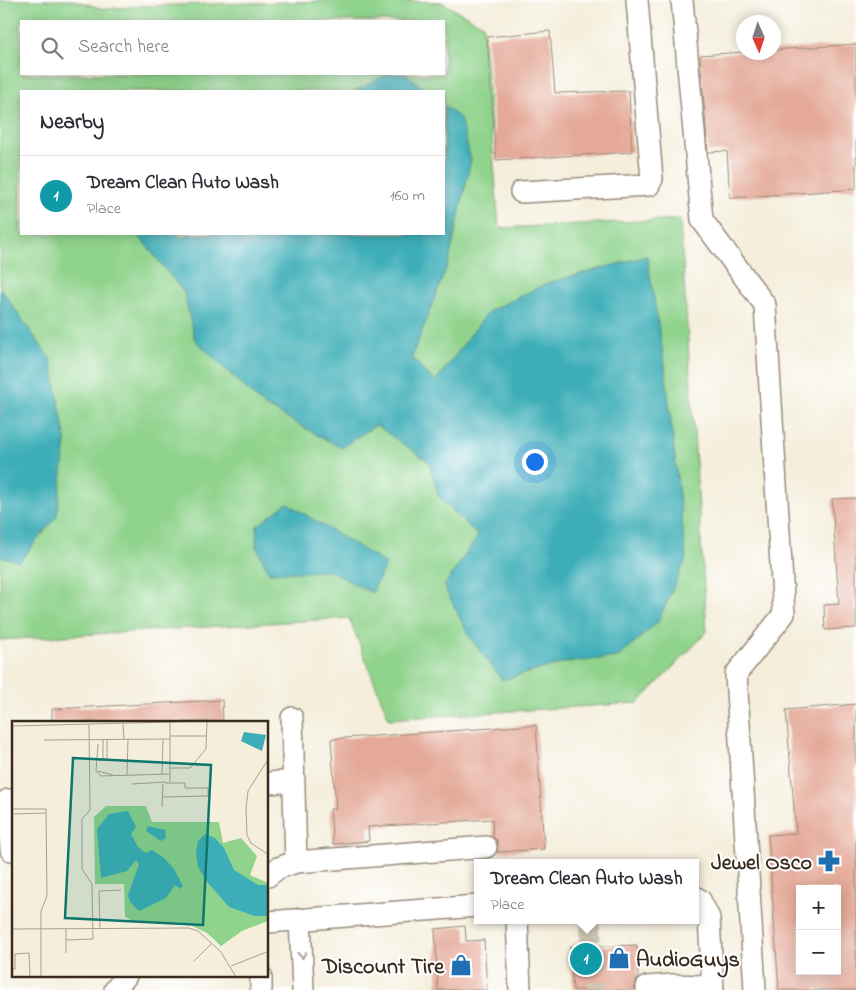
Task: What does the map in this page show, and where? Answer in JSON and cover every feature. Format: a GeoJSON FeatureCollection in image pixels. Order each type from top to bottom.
{"type":"FeatureCollection","features":[{"type":"Feature","properties":{"kind":"lane"},"geometry":{"type":"LineString","coordinates":[[521,192],[649,184],[652,179],[637,0]]}},
{"type":"Feature","properties":{"kind":"lane"},"geometry":{"type":"LineString","coordinates":[[682,0],[702,220],[765,306],[784,614],[736,674],[755,990]]}},
{"type":"Feature","properties":{"kind":"lane"},"geometry":{"type":"LineString","coordinates":[[292,718],[294,781],[277,869],[486,847]]}},
{"type":"Feature","properties":{"kind":"lane"},"geometry":{"type":"LineString","coordinates":[[269,783],[294,781]]}},
{"type":"Feature","properties":{"kind":"lane"},"geometry":{"type":"LineString","coordinates":[[12,800],[8,800],[12,850]]}},
{"type":"Feature","properties":{"kind":"lane"},"geometry":{"type":"LineString","coordinates":[[699,899],[709,918],[707,989]]}},
{"type":"Feature","properties":{"kind":"lane"},"geometry":{"type":"LineString","coordinates":[[269,922],[474,906]]}},
{"type":"Feature","properties":{"kind":"lane"},"geometry":{"type":"LineString","coordinates":[[300,919],[303,990]]}},
{"type":"Feature","properties":{"kind":"lane"},"geometry":{"type":"LineString","coordinates":[[699,922],[707,989]]}},
{"type":"Feature","properties":{"kind":"lane"},"geometry":{"type":"LineString","coordinates":[[517,924],[520,990]]}},
{"type":"Feature","properties":{"kind":"lane"},"geometry":{"type":"LineString","coordinates":[[115,990],[124,978]]}},
{"type":"Feature","properties":{"kind":"lane"},"geometry":{"type":"LineString","coordinates":[[663,988],[707,989]]}},
{"type":"Feature","properties":{"kind":"green space"},"geometry":{"type":"Polygon","coordinates":[[[0,0],[73,0],[104,9],[142,6],[364,0],[441,2],[483,25],[499,228],[680,219],[707,632],[638,703],[389,719],[349,618],[0,640],[0,0]]]}},
{"type":"Feature","properties":{"kind":"water"},"geometry":{"type":"Polygon","coordinates":[[[386,75],[407,75],[426,90],[356,90],[386,75]]]}},
{"type":"Feature","properties":{"kind":"water"},"geometry":{"type":"Polygon","coordinates":[[[445,106],[460,118],[471,160],[449,261],[412,357],[435,382],[488,312],[547,283],[647,256],[665,366],[686,559],[658,622],[618,657],[563,663],[502,680],[469,636],[444,586],[478,536],[439,497],[429,462],[376,425],[341,448],[262,404],[195,340],[184,293],[139,236],[177,235],[183,239],[186,235],[445,235],[445,106]]]}},
{"type":"Feature","properties":{"kind":"water"},"geometry":{"type":"Polygon","coordinates":[[[0,288],[51,360],[66,441],[57,516],[19,562],[0,556],[0,288]]]}},
{"type":"Feature","properties":{"kind":"water"},"geometry":{"type":"Polygon","coordinates":[[[287,503],[386,564],[372,593],[330,571],[269,573],[256,546],[257,526],[287,503]]]}},
{"type":"Feature","properties":{"kind":"building"},"geometry":{"type":"Polygon","coordinates":[[[550,31],[555,93],[629,91],[632,152],[496,160],[487,37],[550,31]]]}},
{"type":"Feature","properties":{"kind":"building"},"geometry":{"type":"Polygon","coordinates":[[[856,44],[856,189],[730,198],[727,151],[708,152],[700,55],[736,53],[736,60],[781,60],[781,49],[856,44]]]}},
{"type":"Feature","properties":{"kind":"building"},"geometry":{"type":"Polygon","coordinates":[[[856,498],[856,628],[825,630],[824,605],[839,604],[832,499],[856,498]]]}},
{"type":"Feature","properties":{"kind":"building"},"geometry":{"type":"Polygon","coordinates":[[[222,700],[223,721],[52,721],[52,709],[222,700]]]}},
{"type":"Feature","properties":{"kind":"building"},"geometry":{"type":"Polygon","coordinates":[[[856,704],[856,990],[779,990],[768,835],[796,833],[786,710],[856,704]]]}},
{"type":"Feature","properties":{"kind":"building"},"geometry":{"type":"Polygon","coordinates":[[[536,725],[544,849],[497,852],[498,846],[497,840],[493,837],[492,819],[368,827],[369,841],[333,844],[330,809],[336,809],[331,739],[536,725]]]}},
{"type":"Feature","properties":{"kind":"building","name":"Discount Tire"},"geometry":{"type":"Polygon","coordinates":[[[465,926],[466,941],[484,940],[487,990],[438,990],[435,929],[465,926]]]}},
{"type":"Feature","properties":{"kind":"building"},"geometry":{"type":"Polygon","coordinates":[[[637,945],[638,979],[634,990],[573,990],[570,947],[637,945]]]}},
{"type":"Feature","properties":{"kind":"tunnel"},"geometry":{"type":"LineString","coordinates":[[590,924],[594,990]]}},
{"type":"Feature","properties":{"kind":"place","name":"Jewel Osco"},"geometry":{"type":"Point","coordinates":[829,861]}},
{"type":"Feature","properties":{"kind":"place","name":"AudioGuys"},"geometry":{"type":"Point","coordinates":[619,958]}},
{"type":"Feature","properties":{"kind":"place","name":"Dream Clean Auto Wash"},"geometry":{"type":"Point","coordinates":[586,959]}},
{"type":"Feature","properties":{"kind":"place","name":"Discount Tire"},"geometry":{"type":"Point","coordinates":[461,965]}}]}
